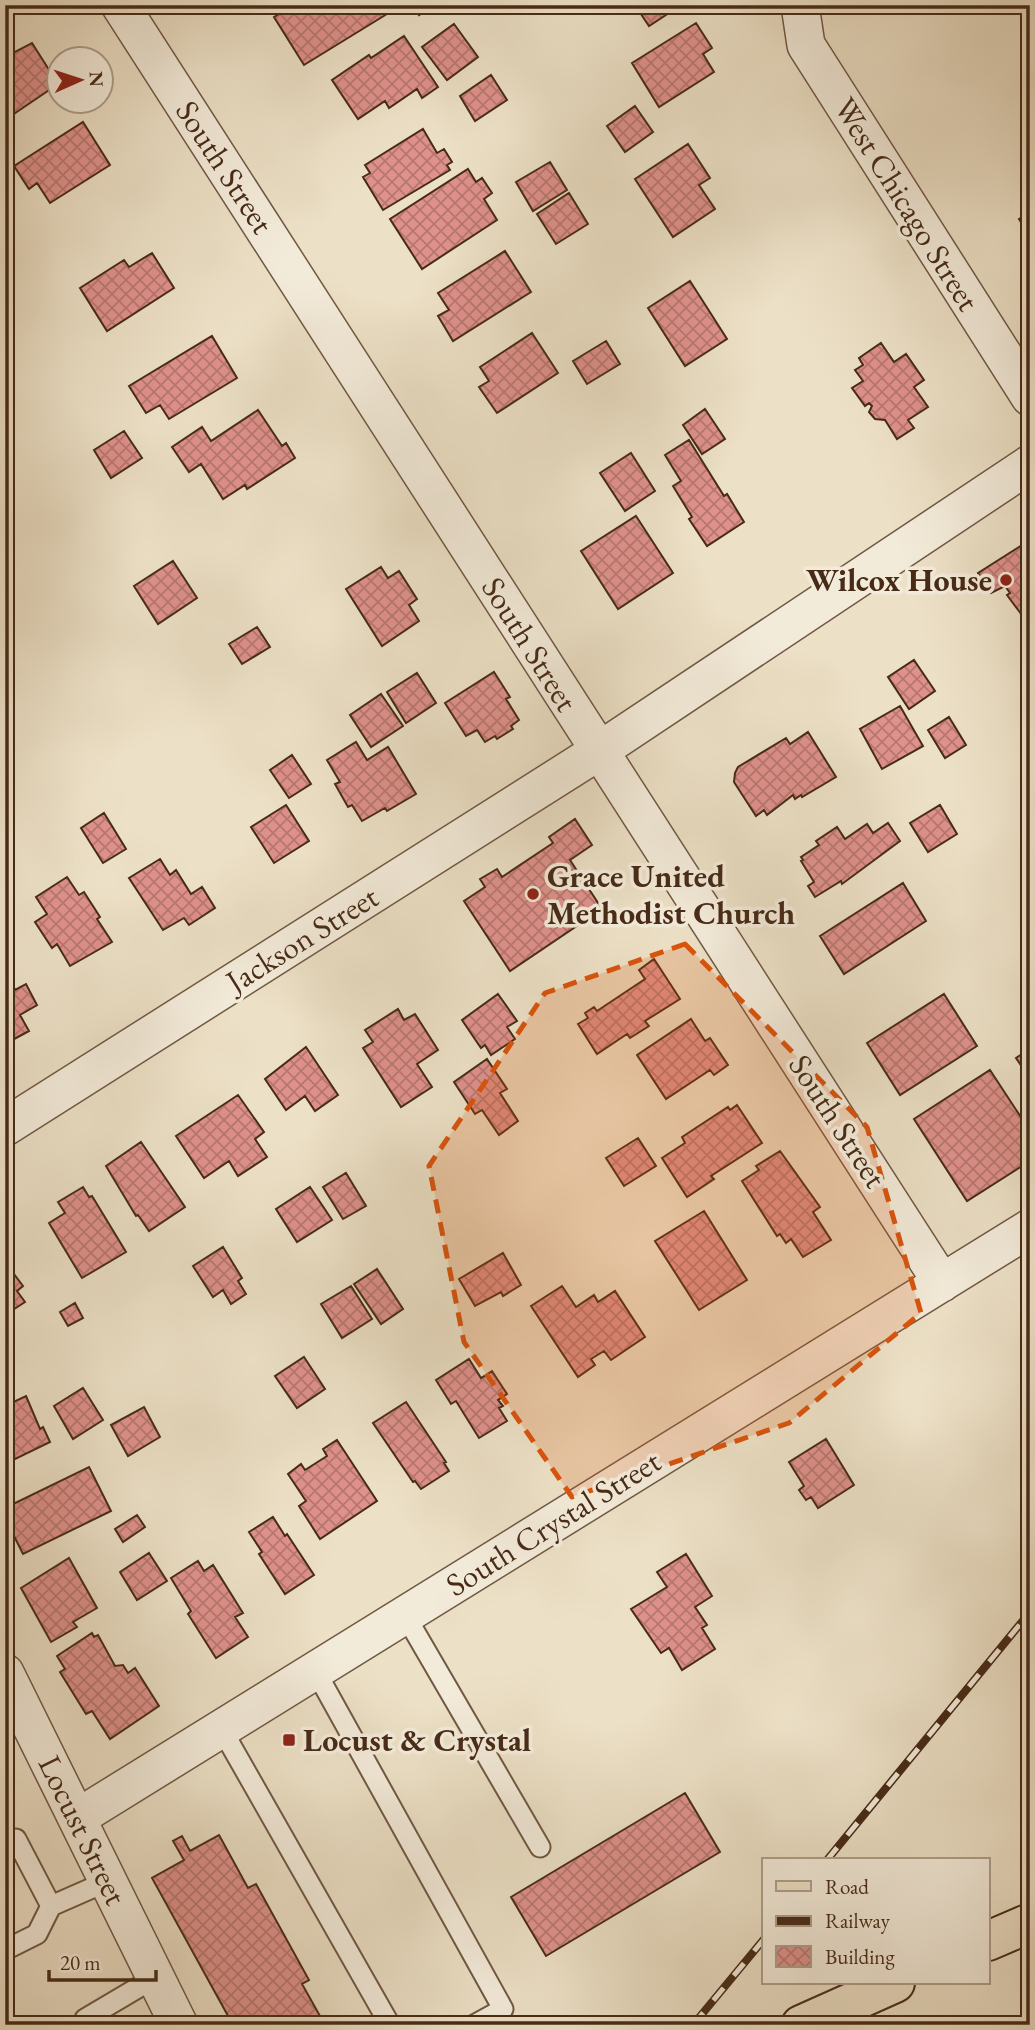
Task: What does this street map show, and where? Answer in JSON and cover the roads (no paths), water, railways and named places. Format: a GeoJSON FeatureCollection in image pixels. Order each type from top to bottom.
{"type":"FeatureCollection","features":[{"type":"Feature","properties":{"kind":"main road"},"geometry":{"type":"LineString","coordinates":[[990,1940],[1030,1923]]}},
{"type":"Feature","properties":{"kind":"main road"},"geometry":{"type":"LineString","coordinates":[[801,2025],[893,1984]]}},
{"type":"Feature","properties":{"kind":"street","name":"South Street"},"geometry":{"type":"LineString","coordinates":[[120,5],[942,1283]]}},
{"type":"Feature","properties":{"kind":"street","name":"West Chicago Street"},"geometry":{"type":"LineString","coordinates":[[800,5],[806,45],[1030,397]]}},
{"type":"Feature","properties":{"kind":"street","name":"Jackson Street"},"geometry":{"type":"LineString","coordinates":[[5,1127],[599,751],[1030,464]]}},
{"type":"Feature","properties":{"kind":"street","name":"South Crystal Street"},"geometry":{"type":"LineString","coordinates":[[77,1818],[1030,1228]]}},
{"type":"Feature","properties":{"kind":"street","name":"Locust Street"},"geometry":{"type":"LineString","coordinates":[[5,1673],[179,2025]]}},
{"type":"Feature","properties":{"kind":"lane"},"geometry":{"type":"LineString","coordinates":[[405,1615],[540,1847]]}},
{"type":"Feature","properties":{"kind":"lane"},"geometry":{"type":"LineString","coordinates":[[315,1670],[503,2009],[474,2025]]}},
{"type":"Feature","properties":{"kind":"lane"},"geometry":{"type":"LineString","coordinates":[[221,1728],[390,2025]]}},
{"type":"Feature","properties":{"kind":"lane"},"geometry":{"type":"LineString","coordinates":[[5,1845],[16,1839],[51,1906]]}},
{"type":"Feature","properties":{"kind":"lane"},"geometry":{"type":"LineString","coordinates":[[5,1950],[37,1934],[51,1906],[108,1881]]}},
{"type":"Feature","properties":{"kind":"lane"},"geometry":{"type":"LineString","coordinates":[[81,2023],[156,1977]]}},
{"type":"Feature","properties":{"kind":"railway"},"geometry":{"type":"LineString","coordinates":[[829,1858],[1030,1612]]}},
{"type":"Feature","properties":{"kind":"railway"},"geometry":{"type":"LineString","coordinates":[[693,2025],[762,1941]]}},
{"type":"Feature","properties":{"kind":"place","name":"Wilcox House"},"geometry":{"type":"Point","coordinates":[1006,580]}},
{"type":"Feature","properties":{"kind":"place","name":"Grace United Methodist Church"},"geometry":{"type":"Point","coordinates":[533,894]}},
{"type":"Feature","properties":{"kind":"place","name":"Locust & Crystal"},"geometry":{"type":"Point","coordinates":[289,1740]}}]}
